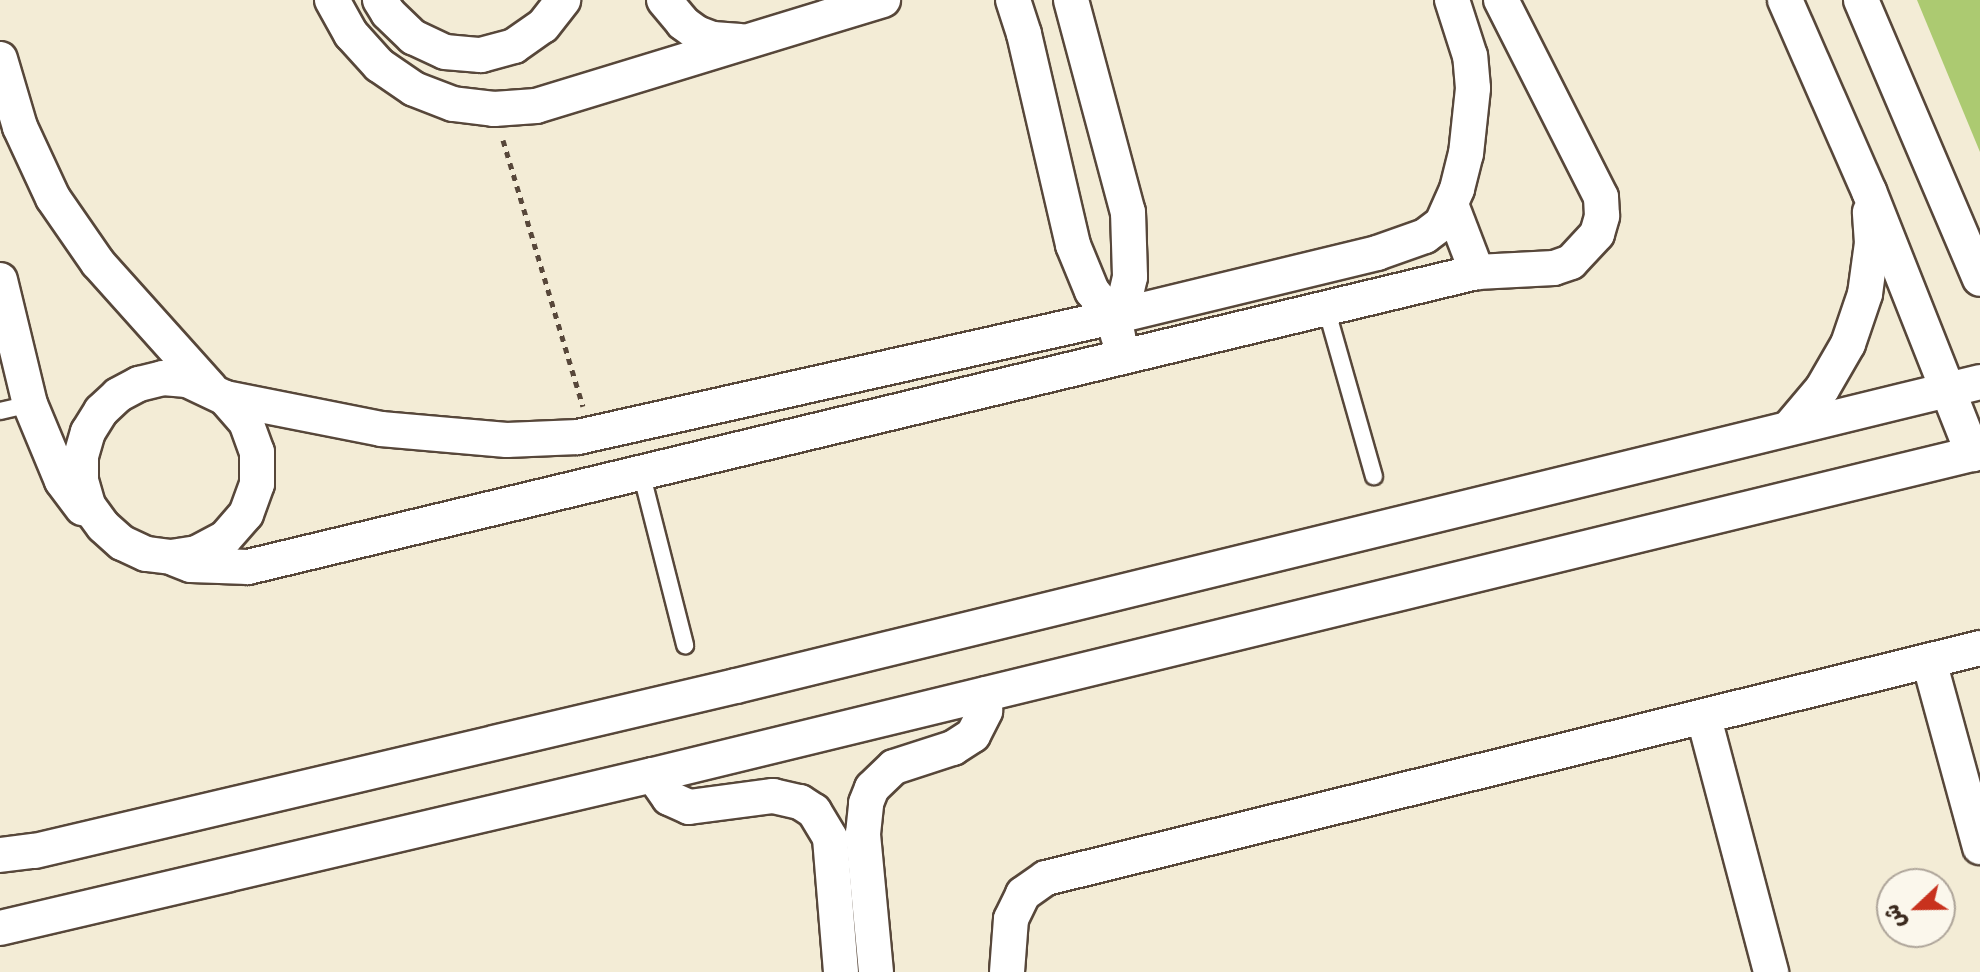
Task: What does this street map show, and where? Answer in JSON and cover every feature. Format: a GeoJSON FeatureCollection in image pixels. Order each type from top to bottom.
{"type":"FeatureCollection","features":[{"type":"Feature","properties":{"kind":"street"},"geometry":{"type":"LineString","coordinates":[[332,0],[351,34],[379,65],[402,81],[453,104],[494,109],[536,106],[883,0]]}},
{"type":"Feature","properties":{"kind":"street"},"geometry":{"type":"LineString","coordinates":[[380,0],[388,13],[413,37],[445,52],[481,55],[514,46],[534,33],[563,0]]}},
{"type":"Feature","properties":{"kind":"street"},"geometry":{"type":"LineString","coordinates":[[664,0],[683,23],[697,33],[713,39],[747,41]]}},
{"type":"Feature","properties":{"kind":"street"},"geometry":{"type":"LineString","coordinates":[[1013,0],[1028,50],[1073,245],[1092,291],[1113,317],[1123,356]]}},
{"type":"Feature","properties":{"kind":"street"},"geometry":{"type":"LineString","coordinates":[[1071,0],[1128,212],[1132,261],[1126,294],[1113,317]]}},
{"type":"Feature","properties":{"kind":"street"},"geometry":{"type":"LineString","coordinates":[[103,526],[88,505],[81,480],[85,444],[101,411],[118,395],[139,384],[163,378],[187,380],[218,393],[381,429],[549,440],[591,434],[1113,317],[1377,253],[1425,236],[1442,223],[1452,207],[1466,154],[1473,88],[1470,56],[1452,0]]}},
{"type":"Feature","properties":{"kind":"street"},"geometry":{"type":"LineString","coordinates":[[0,280],[15,407],[80,506],[122,543],[146,554],[171,557],[191,565],[248,567],[1477,272],[1554,268],[1571,262],[1597,234],[1602,216],[1595,179],[1529,59],[1501,0]]}},
{"type":"Feature","properties":{"kind":"street"},"geometry":{"type":"LineString","coordinates":[[0,928],[653,775],[1977,453],[1964,386],[1869,191],[1785,0]]}},
{"type":"Feature","properties":{"kind":"street"},"geometry":{"type":"LineString","coordinates":[[1861,0],[1980,279]]}},
{"type":"Feature","properties":{"kind":"street"},"geometry":{"type":"LineString","coordinates":[[0,59],[20,127],[53,198],[98,263],[246,422],[257,452],[257,484],[246,514],[225,538],[197,553],[171,557]]}},
{"type":"Feature","properties":{"kind":"street"},"geometry":{"type":"LineString","coordinates":[[1789,428],[1822,389],[1848,344],[1861,307],[1872,243],[1869,191]]}},
{"type":"Feature","properties":{"kind":"street"},"geometry":{"type":"LineString","coordinates":[[1452,207],[1477,272]]}},
{"type":"Feature","properties":{"kind":"street"},"geometry":{"type":"LineString","coordinates":[[855,375],[865,418]]}},
{"type":"Feature","properties":{"kind":"street"},"geometry":{"type":"LineString","coordinates":[[0,855],[35,851],[736,686],[1964,386]]}},
{"type":"Feature","properties":{"kind":"street"},"geometry":{"type":"LineString","coordinates":[[1007,972],[1011,919],[1023,894],[1046,878],[1980,648]]}},
{"type":"Feature","properties":{"kind":"street"},"geometry":{"type":"LineString","coordinates":[[1929,661],[1980,847]]}},
{"type":"Feature","properties":{"kind":"street"},"geometry":{"type":"LineString","coordinates":[[876,972],[863,834],[866,803],[872,788],[894,767],[953,748],[973,735],[985,711],[986,694]]}},
{"type":"Feature","properties":{"kind":"street"},"geometry":{"type":"LineString","coordinates":[[1704,718],[1771,972]]}},
{"type":"Feature","properties":{"kind":"street"},"geometry":{"type":"LineString","coordinates":[[653,775],[669,798],[689,807],[773,796],[800,802],[814,811],[830,838],[841,972]]}},
{"type":"Feature","properties":{"kind":"lane"},"geometry":{"type":"LineString","coordinates":[[1326,308],[1374,476]]}},
{"type":"Feature","properties":{"kind":"lane"},"geometry":{"type":"LineString","coordinates":[[641,472],[685,645]]}},
{"type":"Feature","properties":{"kind":"path"},"geometry":{"type":"LineString","coordinates":[[494,109],[591,434]]}},
{"type":"Feature","properties":{"kind":"green space"},"geometry":{"type":"Polygon","coordinates":[[[1917,0],[1980,0],[1980,152],[1917,0]]]}}]}
